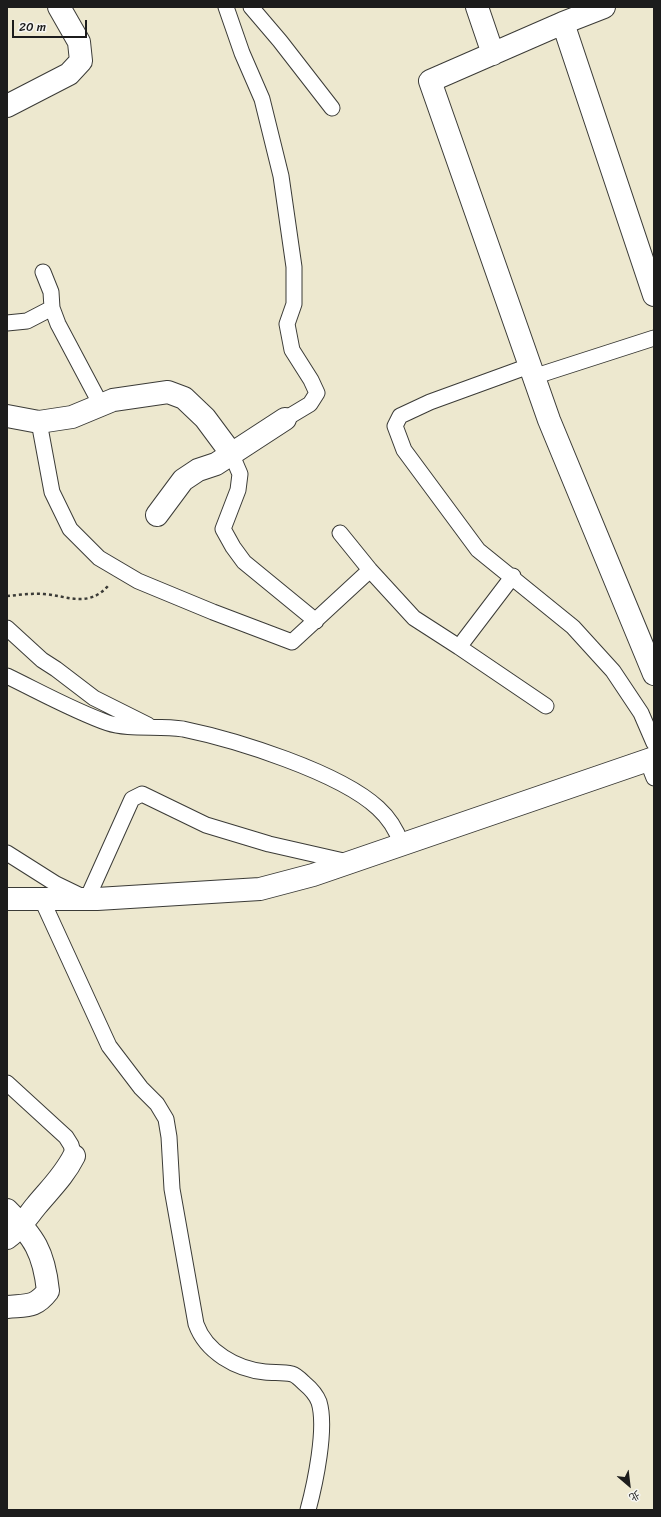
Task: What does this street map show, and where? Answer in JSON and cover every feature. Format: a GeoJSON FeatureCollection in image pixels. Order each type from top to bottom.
{"type":"FeatureCollection","features":[{"type":"Feature","properties":{"kind":"street"},"geometry":{"type":"LineString","coordinates":[[7,106],[70,74],[81,61],[79,42],[59,7]]}},
{"type":"Feature","properties":{"kind":"street"},"geometry":{"type":"LineString","coordinates":[[477,7],[493,54]]}},
{"type":"Feature","properties":{"kind":"street"},"geometry":{"type":"LineString","coordinates":[[604,7],[430,80],[531,371],[568,468],[654,674]]}},
{"type":"Feature","properties":{"kind":"street"},"geometry":{"type":"LineString","coordinates":[[563,23],[654,295]]}},
{"type":"Feature","properties":{"kind":"street"},"geometry":{"type":"LineString","coordinates":[[7,416],[39,422],[72,416],[102,405],[145,394],[168,392],[184,398],[204,418],[231,453]]}},
{"type":"Feature","properties":{"kind":"street"},"geometry":{"type":"LineString","coordinates":[[157,515],[183,480],[198,470],[216,464],[285,419]]}},
{"type":"Feature","properties":{"kind":"street"},"geometry":{"type":"LineString","coordinates":[[7,899],[87,899],[260,888],[313,875],[401,843],[652,760]]}},
{"type":"Feature","properties":{"kind":"street"},"geometry":{"type":"LineString","coordinates":[[7,1307],[27,1305],[40,1301],[48,1291],[40,1252],[33,1239],[12,1224],[66,1172],[74,1156]]}},
{"type":"Feature","properties":{"kind":"lane"},"geometry":{"type":"LineString","coordinates":[[226,7],[242,53],[262,99],[281,176],[294,267],[294,304],[288,324],[292,350],[311,380],[317,393],[310,404],[285,419]]}},
{"type":"Feature","properties":{"kind":"lane"},"geometry":{"type":"LineString","coordinates":[[251,7],[280,40],[332,108]]}},
{"type":"Feature","properties":{"kind":"lane"},"geometry":{"type":"LineString","coordinates":[[43,272],[52,292],[52,308],[58,324],[102,405]]}},
{"type":"Feature","properties":{"kind":"lane"},"geometry":{"type":"LineString","coordinates":[[7,323],[27,321],[52,308]]}},
{"type":"Feature","properties":{"kind":"lane"},"geometry":{"type":"LineString","coordinates":[[652,760],[641,713],[613,670],[574,627],[513,576],[478,550],[404,450],[395,426],[400,416],[531,371],[654,338]]}},
{"type":"Feature","properties":{"kind":"lane"},"geometry":{"type":"LineString","coordinates":[[39,422],[52,492],[70,529],[99,558],[138,581],[292,642],[316,622],[370,570]]}},
{"type":"Feature","properties":{"kind":"lane"},"geometry":{"type":"LineString","coordinates":[[231,453],[240,474],[238,490],[223,529],[232,547],[244,562],[316,622]]}},
{"type":"Feature","properties":{"kind":"lane"},"geometry":{"type":"LineString","coordinates":[[340,533],[370,570],[414,618],[546,706]]}},
{"type":"Feature","properties":{"kind":"lane"},"geometry":{"type":"LineString","coordinates":[[459,647],[513,576]]}},
{"type":"Feature","properties":{"kind":"lane"},"geometry":{"type":"LineString","coordinates":[[7,628],[42,660],[94,698],[148,726]]}},
{"type":"Feature","properties":{"kind":"lane"},"geometry":{"type":"LineString","coordinates":[[7,676],[110,724],[183,729],[308,768],[348,788],[378,808],[396,830],[401,843]]}},
{"type":"Feature","properties":{"kind":"lane"},"geometry":{"type":"LineString","coordinates":[[7,852],[56,884],[87,899],[132,799],[142,794],[206,824],[269,844],[348,862]]}},
{"type":"Feature","properties":{"kind":"lane"},"geometry":{"type":"LineString","coordinates":[[42,900],[109,1046],[141,1088],[157,1104],[166,1119],[170,1137],[172,1189],[196,1324],[200,1336],[224,1358],[236,1365],[249,1370],[293,1374],[312,1391],[319,1401],[322,1418],[321,1433],[314,1484],[308,1510]]}},
{"type":"Feature","properties":{"kind":"lane"},"geometry":{"type":"LineString","coordinates":[[7,1084],[66,1137],[71,1145],[74,1156]]}},
{"type":"Feature","properties":{"kind":"path"},"geometry":{"type":"LineString","coordinates":[[7,596],[43,594],[80,600],[98,595],[107,587],[116,567]]}}]}
